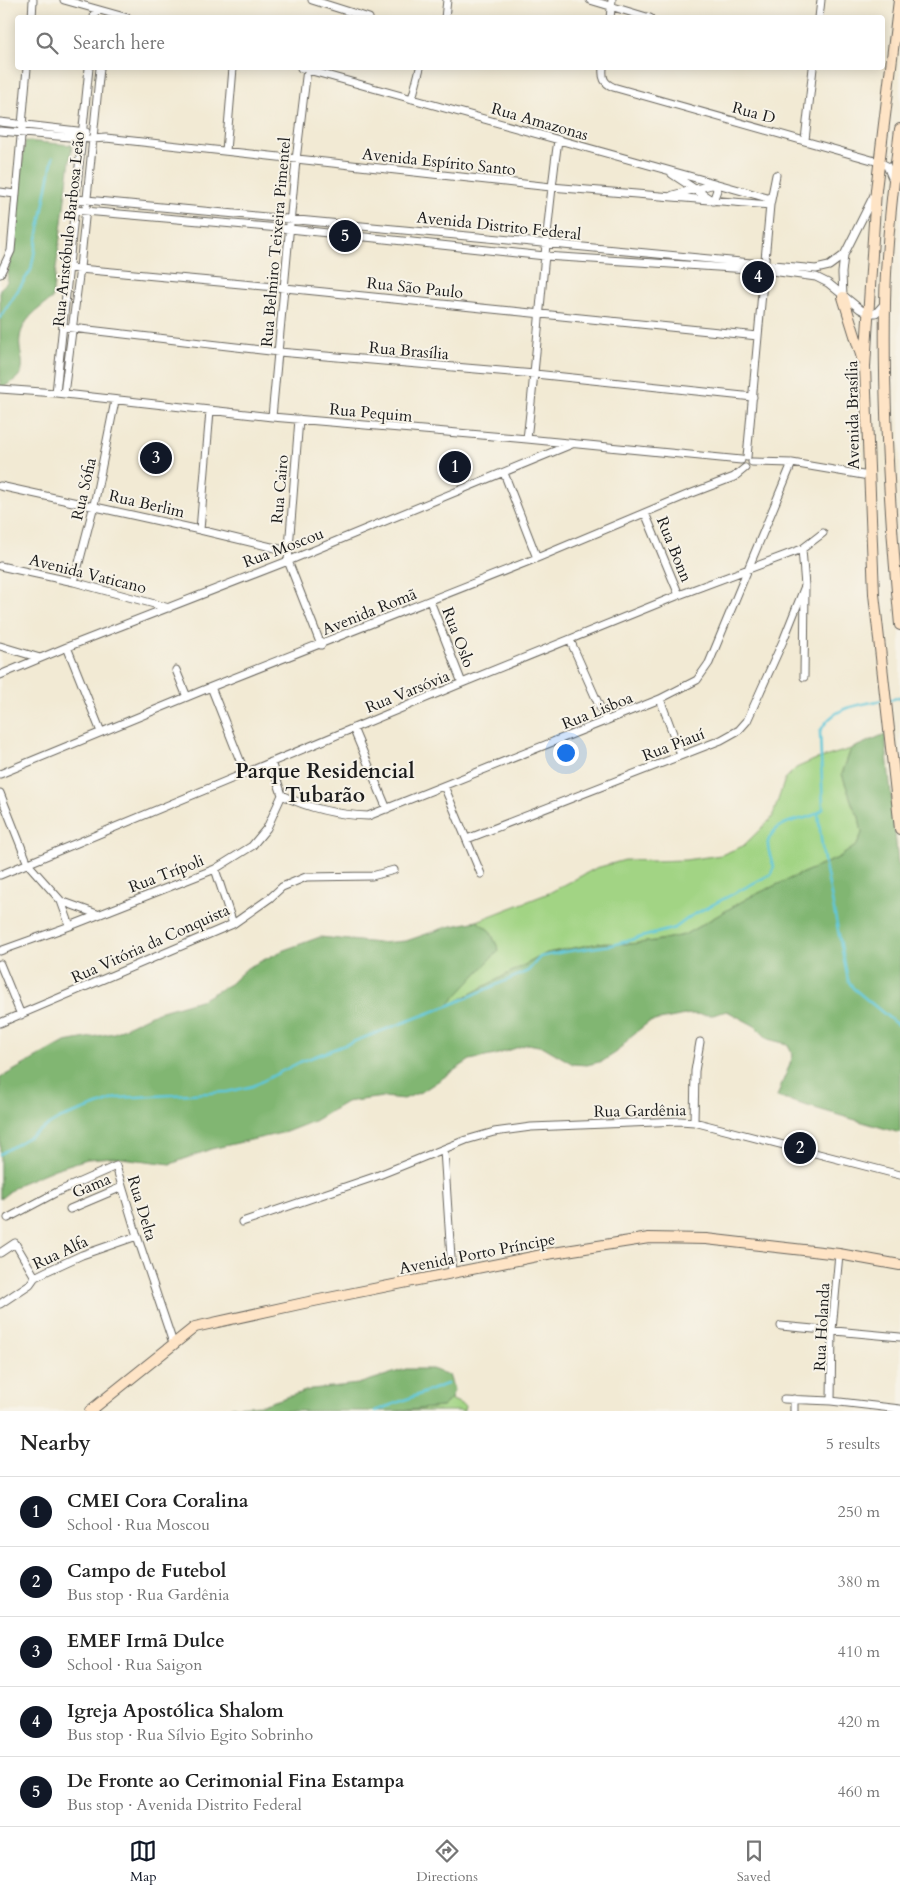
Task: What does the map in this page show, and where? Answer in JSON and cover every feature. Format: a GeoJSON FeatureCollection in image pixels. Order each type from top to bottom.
{"type":"FeatureCollection","features":[{"type":"Feature","properties":{"kind":"street"},"geometry":{"type":"LineString","coordinates":[[32,15],[34,0]]}},
{"type":"Feature","properties":{"kind":"street"},"geometry":{"type":"LineString","coordinates":[[64,0],[95,9],[106,15]]}},
{"type":"Feature","properties":{"kind":"street"},"geometry":{"type":"LineString","coordinates":[[312,0],[360,15]]}},
{"type":"Feature","properties":{"kind":"street"},"geometry":{"type":"LineString","coordinates":[[445,15],[447,0]]}},
{"type":"Feature","properties":{"kind":"street"},"geometry":{"type":"LineString","coordinates":[[590,0],[612,3],[642,15]]}},
{"type":"Feature","properties":{"kind":"street"},"geometry":{"type":"LineString","coordinates":[[819,15],[821,0]]}},
{"type":"Feature","properties":{"kind":"street","name":"Avenida Brasília"},"geometry":{"type":"LineString","coordinates":[[899,0],[876,190],[865,367],[874,594],[900,828]]}},
{"type":"Feature","properties":{"kind":"street"},"geometry":{"type":"LineString","coordinates":[[94,15],[95,9]]}},
{"type":"Feature","properties":{"kind":"street"},"geometry":{"type":"LineString","coordinates":[[0,274],[11,251],[27,70]]}},
{"type":"Feature","properties":{"kind":"street"},"geometry":{"type":"LineString","coordinates":[[60,393],[68,268],[89,70]]}},
{"type":"Feature","properties":{"kind":"street","name":"Rua Aristóbulo Barbosa Leão"},"geometry":{"type":"LineString","coordinates":[[60,393],[72,328],[80,268],[100,70]]}},
{"type":"Feature","properties":{"kind":"street"},"geometry":{"type":"LineString","coordinates":[[226,151],[233,70]]}},
{"type":"Feature","properties":{"kind":"street","name":"Rua Belmiro Teixeira Pimentel"},"geometry":{"type":"LineString","coordinates":[[272,417],[304,70]]}},
{"type":"Feature","properties":{"kind":"street","name":"Rua Amazonas"},"geometry":{"type":"LineString","coordinates":[[311,70],[715,184],[771,202]]}},
{"type":"Feature","properties":{"kind":"street"},"geometry":{"type":"LineString","coordinates":[[412,99],[419,70]]}},
{"type":"Feature","properties":{"kind":"street","name":"Rua D"},"geometry":{"type":"LineString","coordinates":[[602,70],[605,82],[617,89],[879,162]]}},
{"type":"Feature","properties":{"kind":"street"},"geometry":{"type":"LineString","coordinates":[[805,140],[813,70]]}},
{"type":"Feature","properties":{"kind":"street","name":"Avenida Espírito Santo"},"geometry":{"type":"LineString","coordinates":[[0,122],[82,135]]}},
{"type":"Feature","properties":{"kind":"street"},"geometry":{"type":"LineString","coordinates":[[900,129],[893,184],[885,303],[890,512],[900,625]]}},
{"type":"Feature","properties":{"kind":"street","name":"Avenida Espírito Santo"},"geometry":{"type":"LineString","coordinates":[[0,131],[92,136],[551,187],[713,201],[771,202]]}},
{"type":"Feature","properties":{"kind":"street"},"geometry":{"type":"LineString","coordinates":[[527,439],[541,314],[545,244],[558,140]]}},
{"type":"Feature","properties":{"kind":"street"},"geometry":{"type":"LineString","coordinates":[[879,162],[889,168],[893,184]]}},
{"type":"Feature","properties":{"kind":"street"},"geometry":{"type":"LineString","coordinates":[[666,170],[696,190],[713,201],[717,192],[715,184],[696,190],[666,197]]}},
{"type":"Feature","properties":{"kind":"street"},"geometry":{"type":"LineString","coordinates":[[747,460],[764,267],[776,175]]}},
{"type":"Feature","properties":{"kind":"street"},"geometry":{"type":"LineString","coordinates":[[865,367],[843,297],[842,273],[844,254],[876,190]]}},
{"type":"Feature","properties":{"kind":"street"},"geometry":{"type":"LineString","coordinates":[[0,192],[15,194]]}},
{"type":"Feature","properties":{"kind":"street","name":"Avenida Distrito Federal"},"geometry":{"type":"LineString","coordinates":[[76,199],[291,218],[764,267],[816,276],[867,313]]}},
{"type":"Feature","properties":{"kind":"street","name":"Avenida Distrito Federal"},"geometry":{"type":"LineString","coordinates":[[74,210],[290,229],[545,256],[816,269],[829,266],[844,254]]}},
{"type":"Feature","properties":{"kind":"street","name":"Rua São Paulo"},"geometry":{"type":"LineString","coordinates":[[68,268],[758,336]]}},
{"type":"Feature","properties":{"kind":"street"},"geometry":{"type":"LineString","coordinates":[[867,313],[876,312],[885,303]]}},
{"type":"Feature","properties":{"kind":"street","name":"Rua Brasília"},"geometry":{"type":"LineString","coordinates":[[63,327],[279,352],[535,374],[753,397]]}},
{"type":"Feature","properties":{"kind":"street","name":"Rua Pequim"},"geometry":{"type":"LineString","coordinates":[[0,389],[60,393],[115,401],[272,417],[792,463],[869,476]]}},
{"type":"Feature","properties":{"kind":"street","name":"Rua Sófia"},"geometry":{"type":"LineString","coordinates":[[74,582],[94,505],[115,401]]}},
{"type":"Feature","properties":{"kind":"street"},"geometry":{"type":"LineString","coordinates":[[200,530],[210,411]]}},
{"type":"Feature","properties":{"kind":"street","name":"Rua Cairo"},"geometry":{"type":"LineString","coordinates":[[299,419],[288,561],[321,645]]}},
{"type":"Feature","properties":{"kind":"street","name":"Rua Moscou"},"geometry":{"type":"LineString","coordinates":[[0,675],[237,579],[288,561],[574,443]]}},
{"type":"Feature","properties":{"kind":"street","name":"Avenida Romã"},"geometry":{"type":"LineString","coordinates":[[0,774],[734,477],[745,468],[741,466],[747,460]]}},
{"type":"Feature","properties":{"kind":"street","name":"Rua Lisboa"},"geometry":{"type":"LineString","coordinates":[[282,795],[319,810],[343,815],[368,816],[606,722],[690,685],[706,669],[792,463]]}},
{"type":"Feature","properties":{"kind":"street"},"geometry":{"type":"LineString","coordinates":[[504,473],[537,558]]}},
{"type":"Feature","properties":{"kind":"street","name":"Rua Berlim"},"geometry":{"type":"LineString","coordinates":[[0,486],[94,505],[288,551]]}},
{"type":"Feature","properties":{"kind":"street","name":"Rua Bonn"},"geometry":{"type":"LineString","coordinates":[[645,513],[679,596]]}},
{"type":"Feature","properties":{"kind":"street","name":"Rua Varsóvia"},"geometry":{"type":"LineString","coordinates":[[0,874],[462,683],[749,568],[802,549],[823,533]]}},
{"type":"Feature","properties":{"kind":"street"},"geometry":{"type":"LineString","coordinates":[[802,549],[805,586],[804,677]]}},
{"type":"Feature","properties":{"kind":"street","name":"Avenida Vaticano"},"geometry":{"type":"LineString","coordinates":[[0,566],[74,582],[169,608]]}},
{"type":"Feature","properties":{"kind":"street","name":"Rua Piauí"},"geometry":{"type":"LineString","coordinates":[[467,839],[720,740],[743,726],[751,713],[783,641],[805,586]]}},
{"type":"Feature","properties":{"kind":"street","name":"Rua Oslo"},"geometry":{"type":"LineString","coordinates":[[430,601],[462,683]]}},
{"type":"Feature","properties":{"kind":"street"},"geometry":{"type":"LineString","coordinates":[[570,640],[606,722]]}},
{"type":"Feature","properties":{"kind":"street"},"geometry":{"type":"LineString","coordinates":[[0,646],[40,658]]}},
{"type":"Feature","properties":{"kind":"street"},"geometry":{"type":"LineString","coordinates":[[66,647],[101,732]]}},
{"type":"Feature","properties":{"kind":"street"},"geometry":{"type":"LineString","coordinates":[[176,670],[187,697]]}},
{"type":"Feature","properties":{"kind":"street"},"geometry":{"type":"LineString","coordinates":[[211,688],[246,773]]}},
{"type":"Feature","properties":{"kind":"street"},"geometry":{"type":"LineString","coordinates":[[660,699],[681,755]]}},
{"type":"Feature","properties":{"kind":"street"},"geometry":{"type":"LineString","coordinates":[[353,728],[387,809]]}},
{"type":"Feature","properties":{"kind":"street"},"geometry":{"type":"LineString","coordinates":[[271,762],[282,795]]}},
{"type":"Feature","properties":{"kind":"street"},"geometry":{"type":"LineString","coordinates":[[444,786],[481,874]]}},
{"type":"Feature","properties":{"kind":"street"},"geometry":{"type":"LineString","coordinates":[[0,793],[28,864],[61,901],[70,926]]}},
{"type":"Feature","properties":{"kind":"street","name":"Rua Trípoli"},"geometry":{"type":"LineString","coordinates":[[0,951],[70,926],[215,868],[252,846],[267,828],[282,795]]}},
{"type":"Feature","properties":{"kind":"street"},"geometry":{"type":"LineString","coordinates":[[215,868],[233,924]]}},
{"type":"Feature","properties":{"kind":"street","name":"Rua Vitória da Conquista"},"geometry":{"type":"LineString","coordinates":[[0,1023],[233,924],[270,898],[282,887],[306,877],[372,876],[394,870]]}},
{"type":"Feature","properties":{"kind":"street"},"geometry":{"type":"LineString","coordinates":[[61,901],[97,914]]}},
{"type":"Feature","properties":{"kind":"street"},"geometry":{"type":"LineString","coordinates":[[0,964],[21,1015]]}},
{"type":"Feature","properties":{"kind":"street"},"geometry":{"type":"LineString","coordinates":[[694,1122],[695,1071],[700,1042]]}},
{"type":"Feature","properties":{"kind":"street","name":"Rua Gardênia"},"geometry":{"type":"LineString","coordinates":[[444,1150],[466,1140],[494,1132],[531,1127],[671,1121],[694,1122],[900,1175]]}},
{"type":"Feature","properties":{"kind":"street"},"geometry":{"type":"LineString","coordinates":[[242,1222],[374,1177],[444,1150],[452,1273]]}},
{"type":"Feature","properties":{"kind":"street","name":"Rua Delta"},"geometry":{"type":"LineString","coordinates":[[8,1218],[57,1192],[116,1166],[173,1343]]}},
{"type":"Feature","properties":{"kind":"street","name":"Gama"},"geometry":{"type":"LineString","coordinates":[[70,1209],[122,1187]]}},
{"type":"Feature","properties":{"kind":"street","name":"Rua Alfa"},"geometry":{"type":"LineString","coordinates":[[0,1304],[30,1284],[35,1277],[82,1255],[137,1236]]}},
{"type":"Feature","properties":{"kind":"street","name":"Avenida Porto Príncipe"},"geometry":{"type":"LineString","coordinates":[[90,1411],[195,1327],[546,1254],[649,1238],[706,1239],[839,1254],[900,1265]]}},
{"type":"Feature","properties":{"kind":"street"},"geometry":{"type":"LineString","coordinates":[[0,1253],[15,1243],[35,1277]]}},
{"type":"Feature","properties":{"kind":"street","name":"Rua Holanda"},"geometry":{"type":"LineString","coordinates":[[831,1401],[832,1330],[839,1254]]}},
{"type":"Feature","properties":{"kind":"street"},"geometry":{"type":"LineString","coordinates":[[780,1326],[900,1337]]}},
{"type":"Feature","properties":{"kind":"street"},"geometry":{"type":"LineString","coordinates":[[784,1399],[831,1401],[900,1409]]}},
{"type":"Feature","properties":{"kind":"street"},"geometry":{"type":"LineString","coordinates":[[794,1399],[794,1411]]}},
{"type":"Feature","properties":{"kind":"green space"},"geometry":{"type":"Polygon","coordinates":[[[25,141],[72,145],[52,299],[35,312],[24,325],[20,339],[22,369],[19,376],[0,388],[0,289],[7,282],[25,141]]]}},
{"type":"Feature","properties":{"kind":"green space"},"geometry":{"type":"Polygon","coordinates":[[[885,734],[900,869],[900,1133],[777,1097],[793,1055],[787,1044],[768,1039],[755,1026],[727,1011],[713,1015],[690,1014],[649,1022],[631,1036],[617,1052],[603,1061],[587,1065],[573,1064],[544,1047],[528,1044],[495,1055],[470,1060],[423,1091],[404,1099],[383,1097],[346,1102],[314,1121],[286,1132],[211,1149],[171,1164],[113,1157],[87,1159],[55,1169],[19,1184],[0,1199],[0,1078],[65,1042],[114,1033],[155,1013],[203,999],[230,984],[247,968],[284,950],[320,937],[379,943],[406,941],[447,927],[477,921],[490,931],[499,950],[446,1007],[547,953],[599,943],[631,944],[684,935],[748,898],[838,858],[857,845],[862,833],[859,817],[853,806],[842,774],[851,749],[885,734]]]}},
{"type":"Feature","properties":{"kind":"green space"},"geometry":{"type":"Polygon","coordinates":[[[851,749],[842,774],[853,806],[859,817],[862,833],[857,845],[838,858],[748,898],[684,935],[631,944],[599,943],[547,953],[444,1008],[499,950],[490,931],[477,921],[549,893],[596,868],[625,860],[685,860],[721,855],[743,846],[772,818],[785,779],[796,768],[814,760],[851,749]]]}},
{"type":"Feature","properties":{"kind":"green space"},"geometry":{"type":"Polygon","coordinates":[[[406,1369],[432,1369],[449,1375],[454,1390],[451,1399],[442,1407],[398,1411],[225,1411],[232,1407],[262,1405],[312,1389],[358,1384],[406,1369]]]}},
{"type":"Feature","properties":{"kind":"green space"},"geometry":{"type":"Polygon","coordinates":[[[451,1399],[465,1406],[464,1411],[398,1411],[442,1407],[451,1399]]]}},
{"type":"Feature","properties":{"kind":"waterway"},"geometry":{"type":"LineString","coordinates":[[0,318],[31,270],[53,157]]}},
{"type":"Feature","properties":{"kind":"waterway"},"geometry":{"type":"LineString","coordinates":[[889,700],[900,697]]}},
{"type":"Feature","properties":{"kind":"waterway"},"geometry":{"type":"LineString","coordinates":[[0,1154],[59,1119],[117,1098],[227,1092],[253,1086],[300,1062],[450,1005],[528,971],[540,957],[612,945],[675,928],[691,916],[771,874],[774,867],[768,844],[772,834],[784,824],[811,816],[823,809],[820,732],[825,723],[831,717],[847,708],[884,700]]}},
{"type":"Feature","properties":{"kind":"waterway"},"geometry":{"type":"LineString","coordinates":[[818,814],[823,855],[848,980],[853,988],[900,1027]]}},
{"type":"Feature","properties":{"kind":"waterway"},"geometry":{"type":"LineString","coordinates":[[375,1411],[447,1384]]}},
{"type":"Feature","properties":{"kind":"place","name":"De Fronte ao Cerimonial Fina Estampa"},"geometry":{"type":"Point","coordinates":[345,236]}},
{"type":"Feature","properties":{"kind":"place","name":"Igreja Apostólica Shalom"},"geometry":{"type":"Point","coordinates":[758,277]}},
{"type":"Feature","properties":{"kind":"place","name":"EMEF Irmã Dulce"},"geometry":{"type":"Point","coordinates":[156,458]}},
{"type":"Feature","properties":{"kind":"place","name":"CMEI Cora Coralina"},"geometry":{"type":"Point","coordinates":[455,467]}},
{"type":"Feature","properties":{"kind":"place","name":"Campo de Futebol"},"geometry":{"type":"Point","coordinates":[800,1148]}},
{"type":"Feature","properties":{"kind":"district","name":"Parque Residencial Tubarão"},"geometry":{"type":"Point","coordinates":[325,783]}}]}
